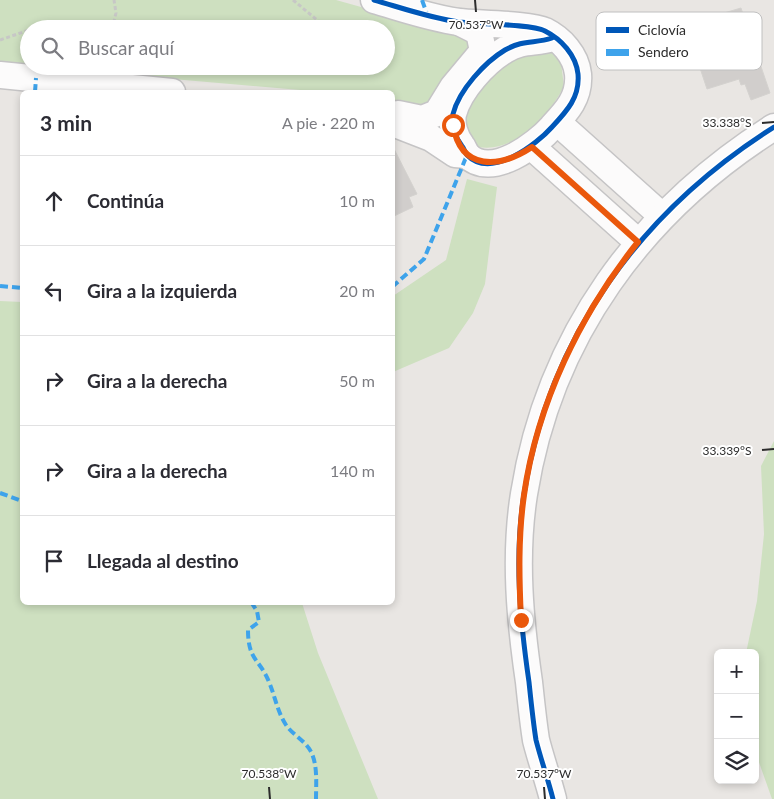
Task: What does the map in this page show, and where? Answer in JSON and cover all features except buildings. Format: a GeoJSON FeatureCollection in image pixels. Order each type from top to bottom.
{"type":"FeatureCollection","features":[{"type":"Feature","properties":{"kind":"street"},"geometry":{"type":"LineString","coordinates":[[374,0],[424,7],[459,22],[479,32],[484,51],[453,87],[437,114],[422,119],[398,114],[395,116]]}},
{"type":"Feature","properties":{"kind":"street"},"geometry":{"type":"LineString","coordinates":[[459,22],[545,31],[552,38],[560,41],[570,53],[578,75],[574,99],[557,122],[532,147],[513,158],[493,162],[474,160],[467,155],[455,134],[453,125],[453,115],[462,94],[496,56],[526,41],[543,41],[552,38]]}},
{"type":"Feature","properties":{"kind":"street"},"geometry":{"type":"LineString","coordinates":[[0,75],[35,86],[126,90]]}},
{"type":"Feature","properties":{"kind":"street"},"geometry":{"type":"LineString","coordinates":[[557,122],[662,216]]}},
{"type":"Feature","properties":{"kind":"street"},"geometry":{"type":"LineString","coordinates":[[395,124],[431,138],[455,154],[467,155]]}},
{"type":"Feature","properties":{"kind":"street"},"geometry":{"type":"LineString","coordinates":[[553,799],[537,740],[521,620],[520,541],[524,494],[534,448],[564,362],[598,298],[638,242],[662,216],[725,160],[774,127]]}},
{"type":"Feature","properties":{"kind":"street"},"geometry":{"type":"LineString","coordinates":[[532,147],[638,242]]}},
{"type":"Feature","properties":{"kind":"path"},"geometry":{"type":"LineString","coordinates":[[114,0],[116,13],[114,20]]}},
{"type":"Feature","properties":{"kind":"path"},"geometry":{"type":"LineString","coordinates":[[293,0],[317,20]]}},
{"type":"Feature","properties":{"kind":"path"},"geometry":{"type":"LineString","coordinates":[[0,40],[20,33]]}},
{"type":"Feature","properties":{"kind":"green space"},"geometry":{"type":"Polygon","coordinates":[[[0,0],[336,0],[479,40],[422,111],[395,104],[395,90],[300,90],[127,75],[395,75],[395,20],[20,20],[20,66],[0,64],[0,0]]]}},
{"type":"Feature","properties":{"kind":"green space"},"geometry":{"type":"Polygon","coordinates":[[[550,50],[561,63],[564,86],[557,99],[537,124],[511,142],[496,147],[482,147],[467,143],[462,109],[498,63],[550,50]]]}},
{"type":"Feature","properties":{"kind":"green space"},"geometry":{"type":"Polygon","coordinates":[[[467,179],[497,187],[485,284],[473,313],[449,348],[395,371],[395,295],[446,260],[467,179]]]}},
{"type":"Feature","properties":{"kind":"green space"},"geometry":{"type":"Polygon","coordinates":[[[0,301],[20,302],[20,605],[303,605],[318,653],[378,799],[0,799],[0,301]]]}},
{"type":"Feature","properties":{"kind":"green space"},"geometry":{"type":"Polygon","coordinates":[[[774,441],[774,799],[772,799],[759,762],[759,649],[747,649],[757,601],[764,534],[761,466],[774,441]]]}},
{"type":"Feature","properties":{"kind":"marked path"},"geometry":{"type":"LineString","coordinates":[[422,0],[427,14]]}},
{"type":"Feature","properties":{"kind":"marked path"},"geometry":{"type":"LineString","coordinates":[[35,90],[36,78]]}},
{"type":"Feature","properties":{"kind":"marked path"},"geometry":{"type":"LineString","coordinates":[[395,284],[424,259],[467,155]]}},
{"type":"Feature","properties":{"kind":"marked path"},"geometry":{"type":"LineString","coordinates":[[0,286],[20,288]]}},
{"type":"Feature","properties":{"kind":"marked path"},"geometry":{"type":"LineString","coordinates":[[0,493],[20,500]]}},
{"type":"Feature","properties":{"kind":"marked path"},"geometry":{"type":"LineString","coordinates":[[253,605],[257,611],[259,622],[248,630],[250,648],[255,659],[266,674],[280,714],[286,725],[307,746],[313,755],[316,774],[316,799]]}},
{"type":"Feature","properties":{"kind":"cycle path"},"geometry":{"type":"LineString","coordinates":[[374,0],[459,22],[538,29],[557,38],[571,54],[577,67],[577,90],[575,97],[563,115],[536,142],[513,157],[488,164],[477,162],[466,154],[454,130],[453,114],[467,86],[481,69],[505,50],[518,44],[552,38]]}},
{"type":"Feature","properties":{"kind":"cycle path"},"geometry":{"type":"LineString","coordinates":[[553,799],[536,740],[519,588],[521,518],[536,436],[555,382],[579,331],[608,283],[643,238],[682,198],[726,160],[774,127]]}},
{"type":"Feature","properties":{"kind":"route"},"geometry":{"type":"LineString","coordinates":[[453,125],[458,141],[467,155],[474,160],[493,162],[513,158],[532,147],[638,242],[598,298],[564,362],[548,401],[534,448],[524,494],[519,576],[521,620]]}}]}
